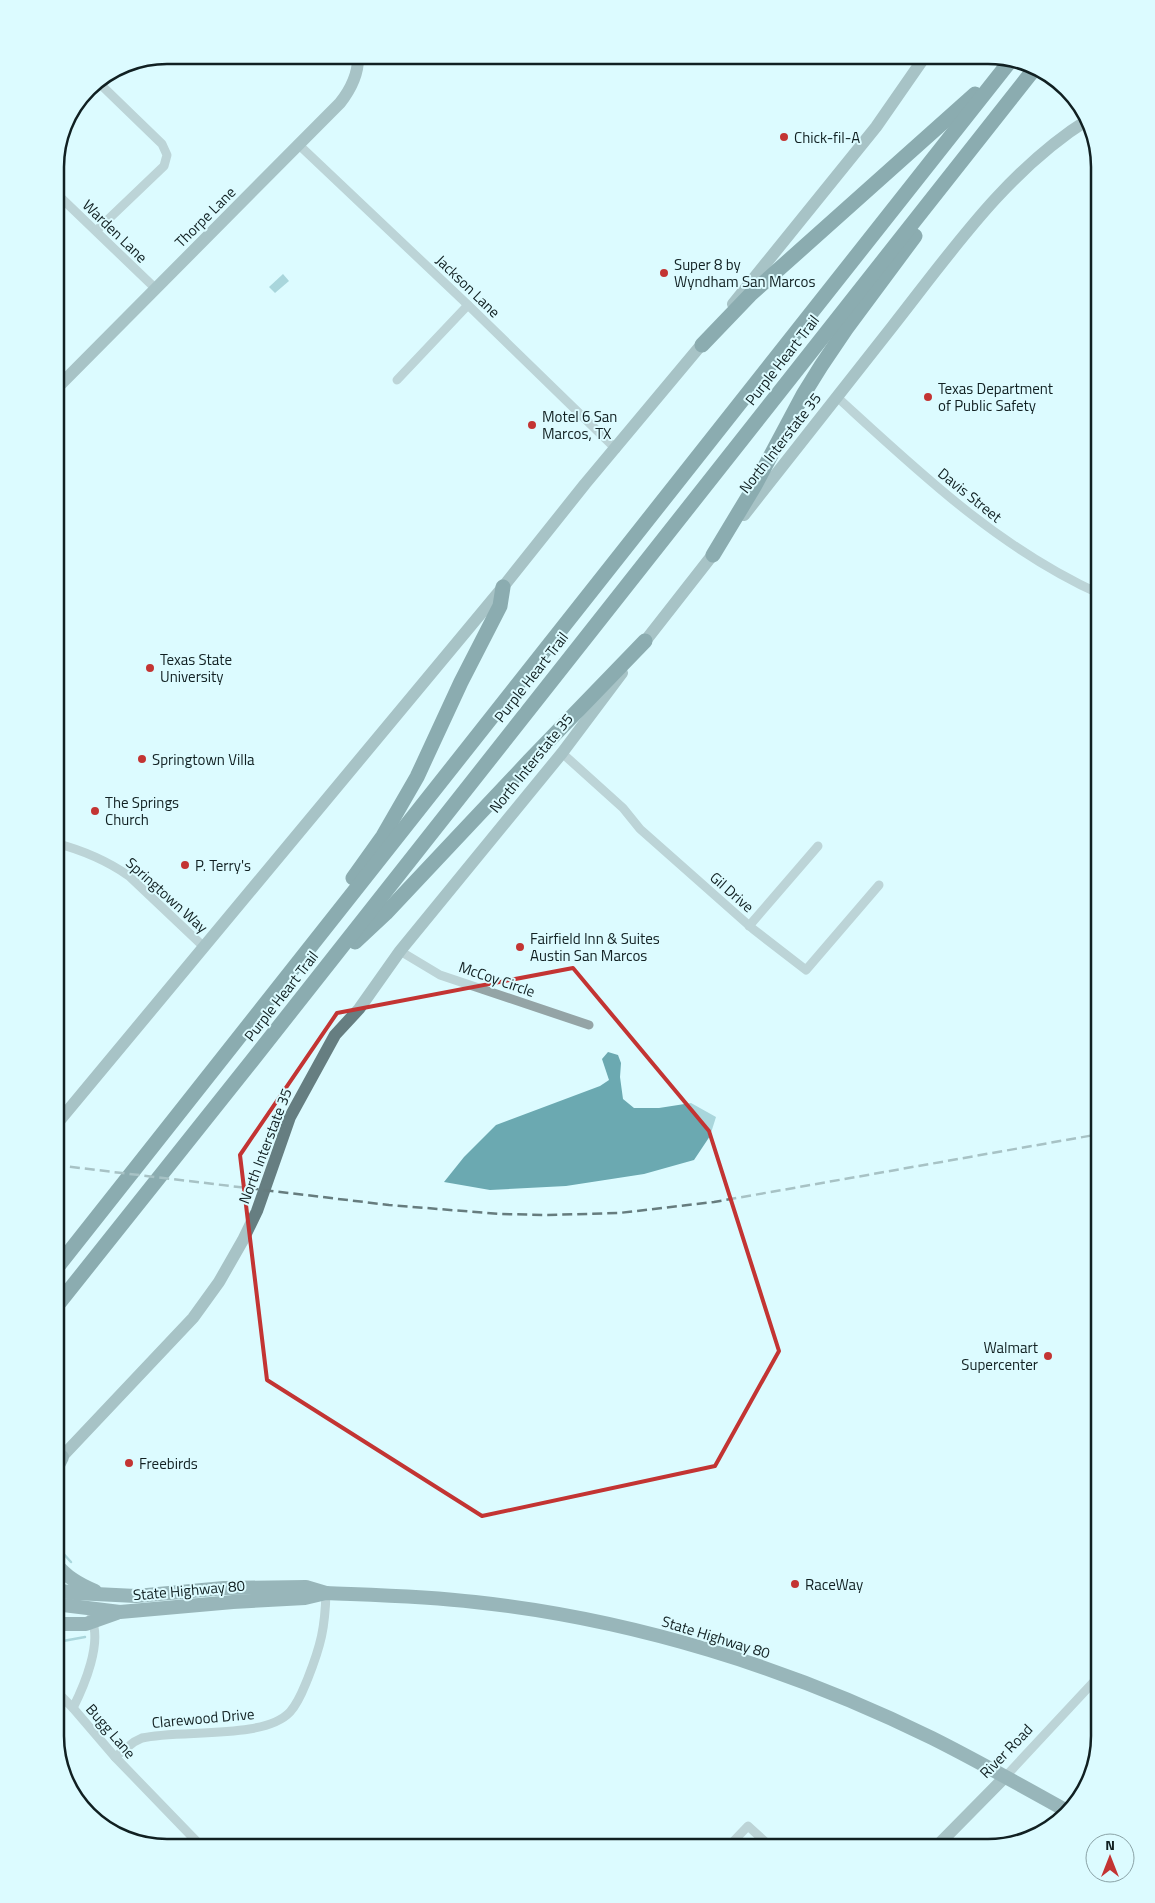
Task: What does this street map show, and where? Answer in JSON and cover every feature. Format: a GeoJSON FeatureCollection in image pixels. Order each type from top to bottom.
{"type":"FeatureCollection","features":[{"type":"Feature","properties":{"kind":"highway"},"geometry":{"type":"LineString","coordinates":[[702,344],[750,295],[960,108],[1004,65]]}},
{"type":"Feature","properties":{"kind":"highway","name":"Purple Heart Trail"},"geometry":{"type":"LineString","coordinates":[[64,1259],[1006,66]]}},
{"type":"Feature","properties":{"kind":"highway"},"geometry":{"type":"LineString","coordinates":[[713,555],[754,487],[821,366],[1032,73]]}},
{"type":"Feature","properties":{"kind":"highway","name":"Purple Heart Trail"},"geometry":{"type":"LineString","coordinates":[[64,1297],[1032,73]]}},
{"type":"Feature","properties":{"kind":"highway"},"geometry":{"type":"LineString","coordinates":[[256,1017],[320,919],[362,866],[400,808],[500,606],[503,588]]}},
{"type":"Feature","properties":{"kind":"highway"},"geometry":{"type":"LineString","coordinates":[[314,981],[386,912],[645,641]]}},
{"type":"Feature","properties":{"kind":"main road","name":"Thorpe Lane"},"geometry":{"type":"LineString","coordinates":[[64,381],[340,103],[350,90],[355,77],[357,64]]}},
{"type":"Feature","properties":{"kind":"main road"},"geometry":{"type":"LineString","coordinates":[[64,1115],[503,588],[702,344],[876,127],[920,64]]}},
{"type":"Feature","properties":{"kind":"main road","name":"North Interstate 35"},"geometry":{"type":"LineString","coordinates":[[64,1454],[194,1318],[219,1282],[257,1211],[290,1117],[316,1066],[335,1035],[359,1009],[400,950],[562,754],[645,641],[987,208],[1055,142],[1082,124]]}},
{"type":"Feature","properties":{"kind":"main road"},"geometry":{"type":"LineString","coordinates":[[64,1574],[79,1584],[108,1595]]}},
{"type":"Feature","properties":{"kind":"main road","name":"State Highway 80"},"geometry":{"type":"LineString","coordinates":[[64,1591],[136,1596],[224,1588],[306,1586],[326,1593],[476,1602],[534,1610],[608,1624],[701,1648],[772,1671],[870,1710],[932,1738],[1062,1808]]}},
{"type":"Feature","properties":{"kind":"main road"},"geometry":{"type":"LineString","coordinates":[[64,1611],[112,1603],[208,1595],[224,1588]]}},
{"type":"Feature","properties":{"kind":"main road","name":"State Highway 80"},"geometry":{"type":"LineString","coordinates":[[64,1605],[120,1612],[305,1598],[326,1593]]}},
{"type":"Feature","properties":{"kind":"main road"},"geometry":{"type":"LineString","coordinates":[[64,1624],[93,1622],[120,1612]]}},
{"type":"Feature","properties":{"kind":"main road","name":"River Road"},"geometry":{"type":"LineString","coordinates":[[944,1839],[1005,1777]]}},
{"type":"Feature","properties":{"kind":"street"},"geometry":{"type":"LineString","coordinates":[[96,231],[164,166],[167,155],[162,144],[102,86]]}},
{"type":"Feature","properties":{"kind":"street","name":"Jackson Lane"},"geometry":{"type":"LineString","coordinates":[[299,146],[468,305],[616,449]]}},
{"type":"Feature","properties":{"kind":"street","name":"Warden Lane"},"geometry":{"type":"LineString","coordinates":[[64,201],[156,289]]}},
{"type":"Feature","properties":{"kind":"street"},"geometry":{"type":"LineString","coordinates":[[397,380],[468,305]]}},
{"type":"Feature","properties":{"kind":"street","name":"Davis Street"},"geometry":{"type":"LineString","coordinates":[[837,396],[960,507],[1022,552],[1091,590]]}},
{"type":"Feature","properties":{"kind":"street","name":"Gil Drive"},"geometry":{"type":"LineString","coordinates":[[562,754],[623,808],[640,829],[750,926],[806,970],[879,885]]}},
{"type":"Feature","properties":{"kind":"street","name":"Springtown Way"},"geometry":{"type":"LineString","coordinates":[[64,846],[91,855],[118,868],[129,876],[204,947]]}},
{"type":"Feature","properties":{"kind":"street"},"geometry":{"type":"LineString","coordinates":[[750,926],[818,846]]}},
{"type":"Feature","properties":{"kind":"street","name":"McCoy Circle"},"geometry":{"type":"LineString","coordinates":[[400,950],[440,975],[588,1025]]}},
{"type":"Feature","properties":{"kind":"street","name":"Clarewood Drive"},"geometry":{"type":"LineString","coordinates":[[115,1757],[142,1738],[259,1728],[281,1719],[290,1712],[300,1697],[316,1659],[325,1628],[326,1593]]}},
{"type":"Feature","properties":{"kind":"street","name":"Bugg Lane"},"geometry":{"type":"LineString","coordinates":[[88,1608],[93,1622],[94,1635],[90,1666],[72,1708],[115,1757],[193,1839]]}},
{"type":"Feature","properties":{"kind":"street","name":"River Road"},"geometry":{"type":"LineString","coordinates":[[1005,1777],[1091,1685]]}},
{"type":"Feature","properties":{"kind":"street"},"geometry":{"type":"LineString","coordinates":[[64,1700],[72,1708]]}},
{"type":"Feature","properties":{"kind":"street"},"geometry":{"type":"LineString","coordinates":[[736,1839],[748,1826],[762,1839]]}},
{"type":"Feature","properties":{"kind":"highlighted area"},"geometry":{"type":"Polygon","coordinates":[[[573,968],[709,1131],[779,1351],[715,1466],[482,1516],[267,1380],[240,1155],[337,1013],[573,968]]]}},
{"type":"Feature","properties":{"kind":"water"},"geometry":{"type":"Polygon","coordinates":[[[283,274],[289,281],[275,293],[269,287],[283,274]]]}},
{"type":"Feature","properties":{"kind":"water"},"geometry":{"type":"Polygon","coordinates":[[[608,1052],[618,1055],[621,1063],[620,1077],[623,1099],[634,1108],[659,1108],[691,1103],[716,1117],[710,1136],[694,1160],[644,1174],[566,1186],[490,1190],[444,1182],[464,1157],[496,1125],[600,1086],[609,1080],[602,1059],[608,1052]]]}},
{"type":"Feature","properties":{"kind":"waterway"},"geometry":{"type":"LineString","coordinates":[[64,1554],[71,1562]]}},
{"type":"Feature","properties":{"kind":"waterway"},"geometry":{"type":"LineString","coordinates":[[64,1641],[85,1637]]}},
{"type":"Feature","properties":{"kind":"railway"},"geometry":{"type":"LineString","coordinates":[[64,1166],[389,1205],[500,1214],[619,1213],[714,1202],[1091,1136]]}},
{"type":"Feature","properties":{"kind":"place","name":"Chick-fil-A"},"geometry":{"type":"Point","coordinates":[784,137]}},
{"type":"Feature","properties":{"kind":"place","name":"Super 8 by Wyndham San Marcos"},"geometry":{"type":"Point","coordinates":[664,273]}},
{"type":"Feature","properties":{"kind":"place","name":"Texas Department of Public Safety"},"geometry":{"type":"Point","coordinates":[928,397]}},
{"type":"Feature","properties":{"kind":"place","name":"Motel 6 San Marcos, TX"},"geometry":{"type":"Point","coordinates":[532,425]}},
{"type":"Feature","properties":{"kind":"place","name":"Texas State University"},"geometry":{"type":"Point","coordinates":[150,668]}},
{"type":"Feature","properties":{"kind":"place","name":"Springtown Villa"},"geometry":{"type":"Point","coordinates":[142,759]}},
{"type":"Feature","properties":{"kind":"place","name":"The Springs Church"},"geometry":{"type":"Point","coordinates":[95,811]}},
{"type":"Feature","properties":{"kind":"place","name":"P. Terry's"},"geometry":{"type":"Point","coordinates":[185,865]}},
{"type":"Feature","properties":{"kind":"place","name":"Fairfield Inn & Suites Austin San Marcos"},"geometry":{"type":"Point","coordinates":[520,947]}},
{"type":"Feature","properties":{"kind":"place","name":"Walmart Supercenter"},"geometry":{"type":"Point","coordinates":[1048,1356]}},
{"type":"Feature","properties":{"kind":"place","name":"Freebirds"},"geometry":{"type":"Point","coordinates":[129,1463]}},
{"type":"Feature","properties":{"kind":"place","name":"RaceWay"},"geometry":{"type":"Point","coordinates":[795,1584]}}]}
